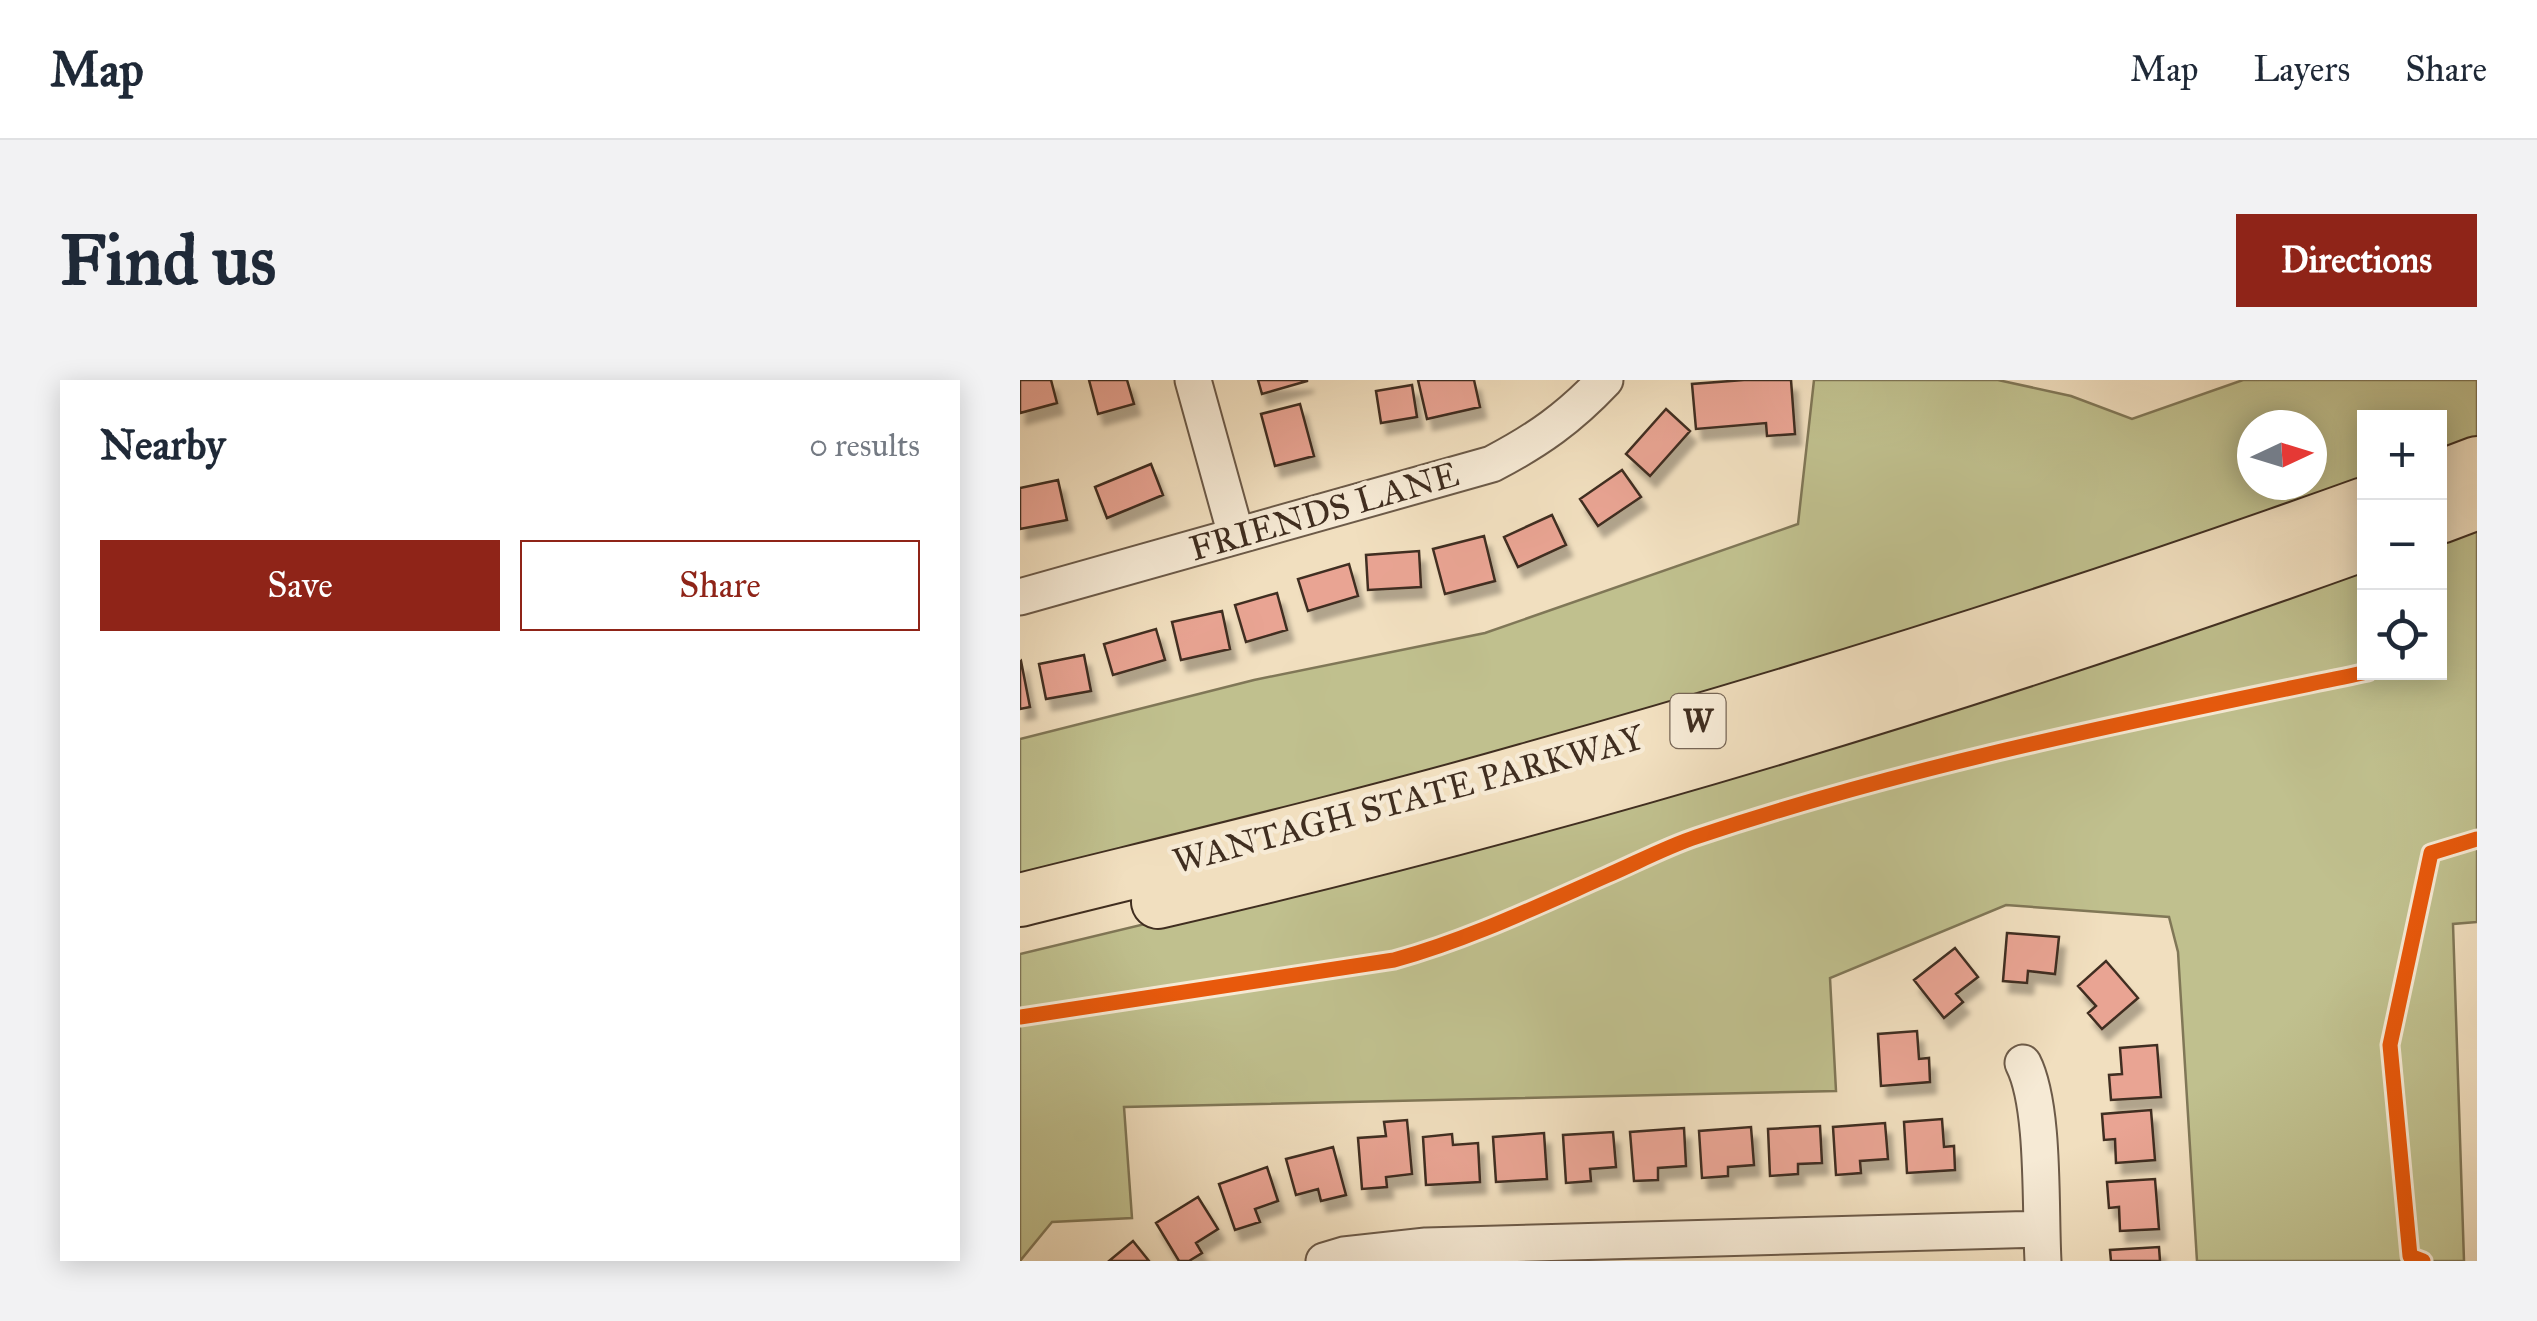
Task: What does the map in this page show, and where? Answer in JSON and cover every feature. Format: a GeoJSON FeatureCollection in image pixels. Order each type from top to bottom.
{"type":"FeatureCollection","features":[{"type":"Feature","properties":{"kind":"highway"},"geometry":{"type":"LineString","coordinates":[[2447,474],[2477,463]]}},
{"type":"Feature","properties":{"kind":"highway"},"geometry":{"type":"LineString","coordinates":[[2447,515],[2477,504]]}},
{"type":"Feature","properties":{"kind":"highway","name":"WANTAGH STATE PARKWAY"},"geometry":{"type":"LineString","coordinates":[[1020,900],[1372,812],[1699,721],[2083,601],[2357,506]]}},
{"type":"Feature","properties":{"kind":"highway","name":"WANTAGH STATE PARKWAY"},"geometry":{"type":"LineString","coordinates":[[1020,934],[1346,859],[1614,786],[1942,688],[2357,546]]}},
{"type":"Feature","properties":{"kind":"street"},"geometry":{"type":"LineString","coordinates":[[1193,380],[1236,535]]}},
{"type":"Feature","properties":{"kind":"street","name":"FRIENDS LANE"},"geometry":{"type":"LineString","coordinates":[[1020,596],[1492,464],[1541,438],[1605,380]]}},
{"type":"Feature","properties":{"kind":"street"},"geometry":{"type":"LineString","coordinates":[[1324,1261],[1344,1255],[1426,1246],[2042,1245],[2036,1108],[2023,1063]]}},
{"type":"Feature","properties":{"kind":"green space"},"geometry":{"type":"Polygon","coordinates":[[[1814,380],[1998,380],[2071,396],[2132,419],[2243,380],[2477,380],[2477,445],[2447,456],[2447,410],[2357,410],[2357,488],[2327,498],[2327,410],[2237,410],[2237,500],[2321,500],[1588,738],[1020,878],[1020,739],[1254,680],[1485,633],[1798,524],[1814,380]]]}},
{"type":"Feature","properties":{"kind":"green space"},"geometry":{"type":"Polygon","coordinates":[[[2477,524],[2477,922],[2453,924],[2464,1261],[2197,1261],[2178,952],[2169,917],[2006,905],[1830,978],[1836,1091],[1124,1107],[1132,1218],[1052,1222],[1020,1261],[1020,954],[1316,883],[2357,566],[2357,680],[2447,680],[2447,535],[2477,524]]]}},
{"type":"Feature","properties":{"kind":"building"},"geometry":{"type":"Polygon","coordinates":[[[1020,380],[1051,380],[1057,403],[1020,413],[1020,380]]]}},
{"type":"Feature","properties":{"kind":"building"},"geometry":{"type":"Polygon","coordinates":[[[1089,380],[1127,380],[1134,404],[1098,414],[1089,380]]]}},
{"type":"Feature","properties":{"kind":"building"},"geometry":{"type":"Polygon","coordinates":[[[1258,380],[1307,380],[1307,381],[1262,394],[1258,380]]]}},
{"type":"Feature","properties":{"kind":"building"},"geometry":{"type":"Polygon","coordinates":[[[1418,380],[1474,380],[1480,407],[1427,419],[1418,380]]]}},
{"type":"Feature","properties":{"kind":"building"},"geometry":{"type":"Polygon","coordinates":[[[1791,380],[1795,434],[1767,436],[1766,423],[1696,429],[1692,384],[1791,380]]]}},
{"type":"Feature","properties":{"kind":"building"},"geometry":{"type":"Polygon","coordinates":[[[1412,385],[1417,417],[1381,423],[1376,391],[1412,385]]]}},
{"type":"Feature","properties":{"kind":"building"},"geometry":{"type":"Polygon","coordinates":[[[1300,404],[1314,456],[1275,466],[1261,414],[1300,404]]]}},
{"type":"Feature","properties":{"kind":"building"},"geometry":{"type":"Polygon","coordinates":[[[1666,409],[1690,431],[1650,476],[1626,454],[1666,409]]]}},
{"type":"Feature","properties":{"kind":"building"},"geometry":{"type":"Polygon","coordinates":[[[1151,464],[1163,495],[1107,518],[1095,487],[1151,464]]]}},
{"type":"Feature","properties":{"kind":"building"},"geometry":{"type":"Polygon","coordinates":[[[1622,470],[1641,497],[1598,526],[1580,499],[1622,470]]]}},
{"type":"Feature","properties":{"kind":"building"},"geometry":{"type":"Polygon","coordinates":[[[1058,480],[1067,520],[1020,529],[1020,488],[1058,480]]]}},
{"type":"Feature","properties":{"kind":"building"},"geometry":{"type":"Polygon","coordinates":[[[1552,515],[1566,545],[1518,567],[1504,537],[1552,515]]]}},
{"type":"Feature","properties":{"kind":"building"},"geometry":{"type":"Polygon","coordinates":[[[1484,536],[1495,581],[1445,594],[1433,549],[1484,536]]]}},
{"type":"Feature","properties":{"kind":"building"},"geometry":{"type":"Polygon","coordinates":[[[1419,551],[1421,587],[1368,590],[1366,555],[1419,551]]]}},
{"type":"Feature","properties":{"kind":"building"},"geometry":{"type":"Polygon","coordinates":[[[1349,564],[1358,596],[1308,611],[1298,579],[1349,564]]]}},
{"type":"Feature","properties":{"kind":"building"},"geometry":{"type":"Polygon","coordinates":[[[1277,593],[1287,630],[1246,642],[1235,605],[1277,593]]]}},
{"type":"Feature","properties":{"kind":"building"},"geometry":{"type":"Polygon","coordinates":[[[1222,611],[1230,649],[1181,660],[1172,622],[1222,611]]]}},
{"type":"Feature","properties":{"kind":"building"},"geometry":{"type":"Polygon","coordinates":[[[1156,629],[1165,660],[1113,675],[1104,644],[1156,629]]]}},
{"type":"Feature","properties":{"kind":"building"},"geometry":{"type":"Polygon","coordinates":[[[1084,655],[1091,691],[1046,699],[1039,664],[1084,655]]]}},
{"type":"Feature","properties":{"kind":"building"},"geometry":{"type":"Polygon","coordinates":[[[1020,662],[1030,707],[1020,709],[1020,662]]]}},
{"type":"Feature","properties":{"kind":"building"},"geometry":{"type":"Polygon","coordinates":[[[2007,933],[2059,937],[2055,974],[2028,971],[2027,983],[2003,981],[2007,933]]]}},
{"type":"Feature","properties":{"kind":"building"},"geometry":{"type":"Polygon","coordinates":[[[1955,948],[1978,977],[1956,994],[1963,1002],[1944,1018],[1914,980],[1955,948]]]}},
{"type":"Feature","properties":{"kind":"building"},"geometry":{"type":"Polygon","coordinates":[[[2106,961],[2138,998],[2102,1029],[2088,1013],[2096,1006],[2078,986],[2106,961]]]}},
{"type":"Feature","properties":{"kind":"building"},"geometry":{"type":"Polygon","coordinates":[[[1917,1031],[1919,1059],[1929,1058],[1930,1082],[1881,1086],[1878,1034],[1917,1031]]]}},
{"type":"Feature","properties":{"kind":"building"},"geometry":{"type":"Polygon","coordinates":[[[2157,1045],[2161,1097],[2111,1100],[2109,1075],[2122,1074],[2120,1048],[2157,1045]]]}},
{"type":"Feature","properties":{"kind":"building"},"geometry":{"type":"Polygon","coordinates":[[[2151,1110],[2155,1160],[2116,1163],[2115,1139],[2104,1140],[2102,1114],[2151,1110]]]}},
{"type":"Feature","properties":{"kind":"building"},"geometry":{"type":"Polygon","coordinates":[[[1942,1119],[1944,1147],[1954,1146],[1955,1170],[1907,1173],[1904,1122],[1942,1119]]]}},
{"type":"Feature","properties":{"kind":"building"},"geometry":{"type":"Polygon","coordinates":[[[1407,1120],[1412,1174],[1386,1177],[1387,1187],[1362,1189],[1358,1138],[1386,1136],[1384,1122],[1407,1120]]]}},
{"type":"Feature","properties":{"kind":"building"},"geometry":{"type":"Polygon","coordinates":[[[1885,1123],[1888,1159],[1860,1161],[1861,1173],[1836,1175],[1833,1127],[1885,1123]]]}},
{"type":"Feature","properties":{"kind":"building"},"geometry":{"type":"Polygon","coordinates":[[[1820,1126],[1822,1163],[1798,1164],[1798,1174],[1770,1176],[1768,1129],[1820,1126]]]}},
{"type":"Feature","properties":{"kind":"building"},"geometry":{"type":"Polygon","coordinates":[[[1751,1127],[1754,1165],[1728,1167],[1728,1176],[1702,1178],[1699,1131],[1751,1127]]]}},
{"type":"Feature","properties":{"kind":"building"},"geometry":{"type":"Polygon","coordinates":[[[1684,1128],[1686,1166],[1658,1168],[1658,1180],[1634,1181],[1630,1132],[1684,1128]]]}},
{"type":"Feature","properties":{"kind":"building"},"geometry":{"type":"Polygon","coordinates":[[[1613,1132],[1616,1167],[1590,1169],[1591,1181],[1566,1183],[1563,1135],[1613,1132]]]}},
{"type":"Feature","properties":{"kind":"building"},"geometry":{"type":"Polygon","coordinates":[[[1544,1133],[1547,1179],[1496,1182],[1493,1137],[1544,1133]]]}},
{"type":"Feature","properties":{"kind":"building"},"geometry":{"type":"Polygon","coordinates":[[[1452,1134],[1453,1145],[1478,1143],[1480,1182],[1426,1185],[1423,1137],[1452,1134]]]}},
{"type":"Feature","properties":{"kind":"building"},"geometry":{"type":"Polygon","coordinates":[[[1333,1147],[1346,1195],[1321,1201],[1318,1189],[1296,1195],[1286,1159],[1333,1147]]]}},
{"type":"Feature","properties":{"kind":"building"},"geometry":{"type":"Polygon","coordinates":[[[1267,1167],[1278,1201],[1255,1209],[1260,1222],[1235,1230],[1219,1184],[1267,1167]]]}},
{"type":"Feature","properties":{"kind":"building"},"geometry":{"type":"Polygon","coordinates":[[[2155,1179],[2159,1229],[2120,1231],[2119,1207],[2109,1208],[2107,1182],[2155,1179]]]}},
{"type":"Feature","properties":{"kind":"building"},"geometry":{"type":"Polygon","coordinates":[[[1198,1197],[1218,1229],[1196,1243],[1202,1253],[1189,1261],[1179,1261],[1156,1223],[1198,1197]]]}},
{"type":"Feature","properties":{"kind":"building"},"geometry":{"type":"Polygon","coordinates":[[[1133,1241],[1149,1261],[1109,1261],[1133,1241]]]}},
{"type":"Feature","properties":{"kind":"building"},"geometry":{"type":"Polygon","coordinates":[[[2159,1247],[2160,1261],[2111,1261],[2110,1250],[2159,1247]]]}},
{"type":"Feature","properties":{"kind":"cycle path"},"geometry":{"type":"LineString","coordinates":[[1020,1017],[1394,960],[1501,922],[1685,841],[1779,811],[2030,744],[2357,674]]}},
{"type":"Feature","properties":{"kind":"cycle path"},"geometry":{"type":"LineString","coordinates":[[2423,1261],[2410,1256],[2390,1045],[2431,853],[2477,839]]}}]}
